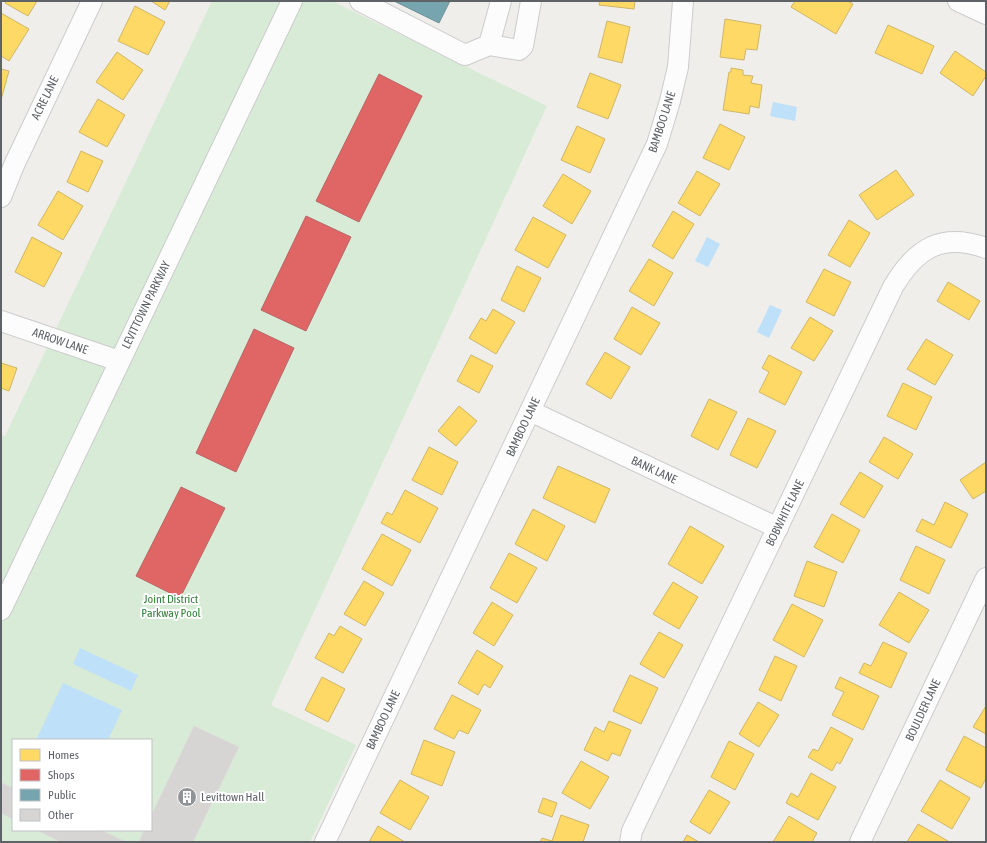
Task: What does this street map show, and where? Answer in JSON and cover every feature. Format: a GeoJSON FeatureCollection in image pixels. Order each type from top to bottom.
{"type":"FeatureCollection","features":[{"type":"Feature","properties":{"kind":"street","name":"ACRE LANE"},"geometry":{"type":"LineString","coordinates":[[1,197],[18,156],[92,1]]}},
{"type":"Feature","properties":{"kind":"street","name":"LEVITTOWN PARKWAY"},"geometry":{"type":"LineString","coordinates":[[1,610],[292,1]]}},
{"type":"Feature","properties":{"kind":"street"},"geometry":{"type":"LineString","coordinates":[[360,1],[466,55],[489,45],[519,50],[523,46],[531,1]]}},
{"type":"Feature","properties":{"kind":"street"},"geometry":{"type":"LineString","coordinates":[[489,45],[501,1]]}},
{"type":"Feature","properties":{"kind":"street","name":"BAMBOO LANE"},"geometry":{"type":"LineString","coordinates":[[325,842],[658,144],[678,67],[683,1]]}},
{"type":"Feature","properties":{"kind":"street"},"geometry":{"type":"LineString","coordinates":[[958,1],[986,14]]}},
{"type":"Feature","properties":{"kind":"street","name":"BOBWHITE LANE"},"geometry":{"type":"LineString","coordinates":[[630,842],[632,831],[893,286],[902,271],[926,249],[938,243],[954,240],[969,242],[986,248]]}},
{"type":"Feature","properties":{"kind":"street","name":"ARROW LANE"},"geometry":{"type":"LineString","coordinates":[[1,321],[119,361]]}},
{"type":"Feature","properties":{"kind":"street","name":"BANK LANE"},"geometry":{"type":"LineString","coordinates":[[530,411],[778,528]]}},
{"type":"Feature","properties":{"kind":"street","name":"BOULDER LANE"},"geometry":{"type":"LineString","coordinates":[[860,842],[986,578]]}},
{"type":"Feature","properties":{"kind":"green space","name":"Joint District Parkway Pool"},"geometry":{"type":"Polygon","coordinates":[[[212,1],[332,1],[547,106],[271,705],[356,745],[310,842],[1,842],[1,435],[5,436],[212,1]]]}},
{"type":"Feature","properties":{"kind":"water"},"geometry":{"type":"Polygon","coordinates":[[[773,102],[797,107],[795,121],[770,116],[773,102]]]}},
{"type":"Feature","properties":{"kind":"water"},"geometry":{"type":"Polygon","coordinates":[[[707,237],[720,244],[708,267],[695,261],[707,237]]]}},
{"type":"Feature","properties":{"kind":"water"},"geometry":{"type":"Polygon","coordinates":[[[770,305],[782,310],[769,338],[757,332],[770,305]]]}},
{"type":"Feature","properties":{"kind":"water"},"geometry":{"type":"Polygon","coordinates":[[[80,648],[138,675],[131,691],[73,664],[80,648]]]}},
{"type":"Feature","properties":{"kind":"water"},"geometry":{"type":"Polygon","coordinates":[[[63,683],[122,710],[108,739],[36,739],[63,683]]]}},
{"type":"Feature","properties":{"kind":"building: Homes"},"geometry":{"type":"Polygon","coordinates":[[[6,1],[37,1],[28,16],[5,3],[6,1]]]}},
{"type":"Feature","properties":{"kind":"building: Homes"},"geometry":{"type":"Polygon","coordinates":[[[151,1],[170,1],[165,10],[151,1]]]}},
{"type":"Feature","properties":{"kind":"building: Homes"},"geometry":{"type":"Polygon","coordinates":[[[600,1],[635,1],[634,9],[599,5],[600,1]]]}},
{"type":"Feature","properties":{"kind":"building: Homes"},"geometry":{"type":"Polygon","coordinates":[[[795,1],[848,1],[853,4],[836,34],[791,7],[795,1]]]}},
{"type":"Feature","properties":{"kind":"building: Homes"},"geometry":{"type":"Polygon","coordinates":[[[135,6],[165,22],[148,55],[118,41],[135,6]]]}},
{"type":"Feature","properties":{"kind":"building: Homes"},"geometry":{"type":"Polygon","coordinates":[[[1,13],[29,29],[9,61],[1,56],[1,13]]]}},
{"type":"Feature","properties":{"kind":"building: Homes"},"geometry":{"type":"Polygon","coordinates":[[[725,19],[761,25],[757,50],[746,49],[744,60],[720,57],[725,19]]]}},
{"type":"Feature","properties":{"kind":"building: Homes"},"geometry":{"type":"Polygon","coordinates":[[[607,21],[630,27],[622,63],[598,57],[607,21]]]}},
{"type":"Feature","properties":{"kind":"building: Homes"},"geometry":{"type":"Polygon","coordinates":[[[888,25],[934,46],[922,74],[875,53],[888,25]]]}},
{"type":"Feature","properties":{"kind":"building: Homes"},"geometry":{"type":"Polygon","coordinates":[[[955,51],[986,72],[986,76],[973,96],[940,73],[955,51]]]}},
{"type":"Feature","properties":{"kind":"building: Homes"},"geometry":{"type":"Polygon","coordinates":[[[117,52],[143,70],[123,100],[96,82],[117,52]]]}},
{"type":"Feature","properties":{"kind":"building: Homes"},"geometry":{"type":"Polygon","coordinates":[[[731,68],[743,70],[743,75],[753,76],[751,83],[762,85],[759,108],[750,106],[749,114],[723,110],[729,72],[731,72],[731,68]]]}},
{"type":"Feature","properties":{"kind":"building: Homes"},"geometry":{"type":"Polygon","coordinates":[[[1,69],[9,71],[1,100],[1,69]]]}},
{"type":"Feature","properties":{"kind":"building: Homes"},"geometry":{"type":"Polygon","coordinates":[[[590,73],[621,85],[608,119],[577,107],[590,73]]]}},
{"type":"Feature","properties":{"kind":"building: Homes"},"geometry":{"type":"Polygon","coordinates":[[[98,99],[125,115],[107,147],[79,132],[98,99]]]}},
{"type":"Feature","properties":{"kind":"building: Homes"},"geometry":{"type":"Polygon","coordinates":[[[720,124],[745,137],[729,170],[703,158],[720,124]]]}},
{"type":"Feature","properties":{"kind":"building: Homes"},"geometry":{"type":"Polygon","coordinates":[[[577,126],[605,139],[590,173],[561,160],[577,126]]]}},
{"type":"Feature","properties":{"kind":"building: Homes"},"geometry":{"type":"Polygon","coordinates":[[[81,151],[103,161],[88,192],[67,182],[81,151]]]}},
{"type":"Feature","properties":{"kind":"building: Homes"},"geometry":{"type":"Polygon","coordinates":[[[896,170],[914,195],[877,220],[859,195],[896,170]]]}},
{"type":"Feature","properties":{"kind":"building: Homes"},"geometry":{"type":"Polygon","coordinates":[[[697,171],[720,184],[700,216],[678,203],[697,171]]]}},
{"type":"Feature","properties":{"kind":"building: Homes"},"geometry":{"type":"Polygon","coordinates":[[[563,174],[591,191],[572,224],[543,206],[563,174]]]}},
{"type":"Feature","properties":{"kind":"building: Homes"},"geometry":{"type":"Polygon","coordinates":[[[58,191],[83,206],[63,240],[38,225],[58,191]]]}},
{"type":"Feature","properties":{"kind":"building: Homes"},"geometry":{"type":"Polygon","coordinates":[[[673,211],[694,224],[673,259],[652,246],[673,211]]]}},
{"type":"Feature","properties":{"kind":"building: Homes"},"geometry":{"type":"Polygon","coordinates":[[[533,217],[566,235],[548,268],[515,250],[533,217]]]}},
{"type":"Feature","properties":{"kind":"building: Homes"},"geometry":{"type":"Polygon","coordinates":[[[849,220],[870,233],[850,267],[828,255],[849,220]]]}},
{"type":"Feature","properties":{"kind":"building: Homes"},"geometry":{"type":"Polygon","coordinates":[[[32,237],[62,253],[44,287],[15,272],[32,237]]]}},
{"type":"Feature","properties":{"kind":"building: Homes"},"geometry":{"type":"Polygon","coordinates":[[[649,259],[673,273],[654,306],[629,291],[649,259]]]}},
{"type":"Feature","properties":{"kind":"building: Homes"},"geometry":{"type":"Polygon","coordinates":[[[517,266],[541,278],[524,312],[501,300],[517,266]]]}},
{"type":"Feature","properties":{"kind":"building: Homes"},"geometry":{"type":"Polygon","coordinates":[[[824,269],[851,282],[834,316],[806,302],[824,269]]]}},
{"type":"Feature","properties":{"kind":"building: Homes"},"geometry":{"type":"Polygon","coordinates":[[[948,282],[980,301],[969,320],[937,301],[948,282]]]}},
{"type":"Feature","properties":{"kind":"building: Homes"},"geometry":{"type":"Polygon","coordinates":[[[632,307],[660,323],[641,355],[614,339],[632,307]]]}},
{"type":"Feature","properties":{"kind":"building: Homes"},"geometry":{"type":"Polygon","coordinates":[[[493,309],[515,322],[496,354],[469,338],[481,318],[486,321],[493,309]]]}},
{"type":"Feature","properties":{"kind":"building: Homes"},"geometry":{"type":"Polygon","coordinates":[[[810,317],[833,331],[814,361],[791,348],[810,317]]]}},
{"type":"Feature","properties":{"kind":"building: Homes"},"geometry":{"type":"Polygon","coordinates":[[[926,339],[953,355],[935,385],[907,369],[926,339]]]}},
{"type":"Feature","properties":{"kind":"building: Homes"},"geometry":{"type":"Polygon","coordinates":[[[605,352],[630,367],[611,399],[586,384],[605,352]]]}},
{"type":"Feature","properties":{"kind":"building: Homes"},"geometry":{"type":"Polygon","coordinates":[[[471,355],[493,366],[479,393],[457,381],[471,355]]]}},
{"type":"Feature","properties":{"kind":"building: Homes"},"geometry":{"type":"Polygon","coordinates":[[[769,355],[802,372],[785,405],[759,392],[769,372],[762,368],[769,355]]]}},
{"type":"Feature","properties":{"kind":"building: Homes"},"geometry":{"type":"Polygon","coordinates":[[[1,363],[17,368],[9,391],[1,388],[1,363]]]}},
{"type":"Feature","properties":{"kind":"building: Homes"},"geometry":{"type":"Polygon","coordinates":[[[903,383],[932,397],[916,430],[887,416],[903,383]]]}},
{"type":"Feature","properties":{"kind":"building: Homes"},"geometry":{"type":"Polygon","coordinates":[[[709,399],[737,412],[718,450],[691,436],[709,399]]]}},
{"type":"Feature","properties":{"kind":"building: Homes"},"geometry":{"type":"Polygon","coordinates":[[[459,406],[477,421],[456,446],[438,431],[459,406]]]}},
{"type":"Feature","properties":{"kind":"building: Homes"},"geometry":{"type":"Polygon","coordinates":[[[748,418],[776,431],[757,468],[730,455],[748,418]]]}},
{"type":"Feature","properties":{"kind":"building: Homes"},"geometry":{"type":"Polygon","coordinates":[[[884,437],[913,454],[898,479],[869,462],[884,437]]]}},
{"type":"Feature","properties":{"kind":"building: Homes"},"geometry":{"type":"Polygon","coordinates":[[[429,447],[458,462],[442,495],[412,480],[429,447]]]}},
{"type":"Feature","properties":{"kind":"building: Homes"},"geometry":{"type":"Polygon","coordinates":[[[986,462],[986,491],[973,499],[960,480],[986,462]]]}},
{"type":"Feature","properties":{"kind":"building: Homes"},"geometry":{"type":"Polygon","coordinates":[[[558,466],[610,489],[595,523],[543,498],[558,466]]]}},
{"type":"Feature","properties":{"kind":"building: Homes"},"geometry":{"type":"Polygon","coordinates":[[[860,472],[883,486],[864,518],[840,504],[860,472]]]}},
{"type":"Feature","properties":{"kind":"building: Homes"},"geometry":{"type":"Polygon","coordinates":[[[405,490],[438,508],[420,543],[381,523],[387,512],[392,515],[405,490]]]}},
{"type":"Feature","properties":{"kind":"building: Homes"},"geometry":{"type":"Polygon","coordinates":[[[945,502],[968,514],[951,548],[916,531],[922,519],[934,525],[945,502]]]}},
{"type":"Feature","properties":{"kind":"building: Homes"},"geometry":{"type":"Polygon","coordinates":[[[533,509],[565,526],[547,561],[515,544],[533,509]]]}},
{"type":"Feature","properties":{"kind":"building: Homes"},"geometry":{"type":"Polygon","coordinates":[[[832,514],[860,530],[843,563],[814,547],[832,514]]]}},
{"type":"Feature","properties":{"kind":"building: Homes"},"geometry":{"type":"Polygon","coordinates":[[[690,526],[724,546],[702,584],[668,564],[690,526]]]}},
{"type":"Feature","properties":{"kind":"building: Homes"},"geometry":{"type":"Polygon","coordinates":[[[382,534],[411,550],[392,586],[362,569],[382,534]]]}},
{"type":"Feature","properties":{"kind":"building: Homes"},"geometry":{"type":"Polygon","coordinates":[[[916,546],[945,560],[929,594],[900,580],[916,546]]]}},
{"type":"Feature","properties":{"kind":"building: Homes"},"geometry":{"type":"Polygon","coordinates":[[[509,553],[537,568],[517,603],[490,588],[509,553]]]}},
{"type":"Feature","properties":{"kind":"building: Homes"},"geometry":{"type":"Polygon","coordinates":[[[807,561],[837,572],[824,607],[794,596],[807,561]]]}},
{"type":"Feature","properties":{"kind":"building: Homes"},"geometry":{"type":"Polygon","coordinates":[[[364,581],[384,593],[365,626],[344,614],[364,581]]]}},
{"type":"Feature","properties":{"kind":"building: Homes"},"geometry":{"type":"Polygon","coordinates":[[[673,582],[698,597],[679,629],[653,614],[673,582]]]}},
{"type":"Feature","properties":{"kind":"building: Homes"},"geometry":{"type":"Polygon","coordinates":[[[899,592],[929,610],[909,643],[879,625],[899,592]]]}},
{"type":"Feature","properties":{"kind":"building: Homes"},"geometry":{"type":"Polygon","coordinates":[[[492,602],[513,615],[494,646],[473,633],[492,602]]]}},
{"type":"Feature","properties":{"kind":"building: Homes"},"geometry":{"type":"Polygon","coordinates":[[[792,604],[823,620],[804,657],[773,640],[792,604]]]}},
{"type":"Feature","properties":{"kind":"building: Homes"},"geometry":{"type":"Polygon","coordinates":[[[340,626],[362,639],[343,673],[315,658],[329,633],[334,636],[340,626]]]}},
{"type":"Feature","properties":{"kind":"building: Homes"},"geometry":{"type":"Polygon","coordinates":[[[659,632],[683,645],[664,678],[640,664],[659,632]]]}},
{"type":"Feature","properties":{"kind":"building: Homes"},"geometry":{"type":"Polygon","coordinates":[[[883,642],[907,653],[891,688],[859,673],[864,663],[871,666],[883,642]]]}},
{"type":"Feature","properties":{"kind":"building: Homes"},"geometry":{"type":"Polygon","coordinates":[[[477,650],[503,666],[490,688],[484,684],[478,695],[458,683],[477,650]]]}},
{"type":"Feature","properties":{"kind":"building: Homes"},"geometry":{"type":"Polygon","coordinates":[[[775,656],[797,666],[781,701],[759,690],[775,656]]]}},
{"type":"Feature","properties":{"kind":"building: Homes"},"geometry":{"type":"Polygon","coordinates":[[[630,675],[658,688],[641,724],[613,711],[630,675]]]}},
{"type":"Feature","properties":{"kind":"building: Homes"},"geometry":{"type":"Polygon","coordinates":[[[322,677],[345,689],[328,722],[305,710],[322,677]]]}},
{"type":"Feature","properties":{"kind":"building: Homes"},"geometry":{"type":"Polygon","coordinates":[[[840,677],[879,696],[863,730],[832,715],[844,692],[835,688],[840,677]]]}},
{"type":"Feature","properties":{"kind":"building: Homes"},"geometry":{"type":"Polygon","coordinates":[[[452,695],[481,710],[468,734],[459,730],[454,739],[434,729],[452,695]]]}},
{"type":"Feature","properties":{"kind":"building: Homes"},"geometry":{"type":"Polygon","coordinates":[[[758,702],[779,715],[759,747],[739,734],[758,702]]]}},
{"type":"Feature","properties":{"kind":"building: Homes"},"geometry":{"type":"Polygon","coordinates":[[[986,706],[986,734],[973,727],[986,706]]]}},
{"type":"Feature","properties":{"kind":"building: Homes"},"geometry":{"type":"Polygon","coordinates":[[[609,721],[631,730],[620,756],[612,753],[608,761],[584,750],[595,727],[604,732],[609,721]]]}},
{"type":"Feature","properties":{"kind":"building: Homes"},"geometry":{"type":"Polygon","coordinates":[[[831,727],[853,739],[840,764],[837,762],[832,771],[808,757],[813,749],[818,751],[831,727]]]}},
{"type":"Feature","properties":{"kind":"building: Homes"},"geometry":{"type":"Polygon","coordinates":[[[964,736],[986,748],[986,778],[981,788],[946,770],[964,736]]]}},
{"type":"Feature","properties":{"kind":"building: Homes"},"geometry":{"type":"Polygon","coordinates":[[[424,740],[455,752],[442,786],[411,774],[424,740]]]}},
{"type":"Feature","properties":{"kind":"building: Homes"},"geometry":{"type":"Polygon","coordinates":[[[729,741],[754,754],[735,790],[711,777],[729,741]]]}},
{"type":"Feature","properties":{"kind":"building: Homes"},"geometry":{"type":"Polygon","coordinates":[[[581,761],[609,777],[590,809],[562,793],[581,761]]]}},
{"type":"Feature","properties":{"kind":"building: Homes"},"geometry":{"type":"Polygon","coordinates":[[[811,773],[836,787],[818,820],[786,803],[791,793],[798,797],[811,773]]]}},
{"type":"Feature","properties":{"kind":"building: Homes"},"geometry":{"type":"Polygon","coordinates":[[[400,780],[429,797],[410,830],[380,813],[400,780]]]}},
{"type":"Feature","properties":{"kind":"building: Homes"},"geometry":{"type":"Polygon","coordinates":[[[940,780],[970,798],[952,829],[921,811],[940,780]]]}},
{"type":"Feature","properties":{"kind":"building: Homes"},"geometry":{"type":"Polygon","coordinates":[[[709,790],[730,802],[710,834],[690,822],[709,790]]]}},
{"type":"Feature","properties":{"kind":"building: Homes"},"geometry":{"type":"Polygon","coordinates":[[[543,798],[557,803],[552,817],[538,812],[543,798]]]}},
{"type":"Feature","properties":{"kind":"building: Homes"},"geometry":{"type":"Polygon","coordinates":[[[561,815],[589,825],[583,842],[540,842],[542,838],[552,841],[561,815]]]}},
{"type":"Feature","properties":{"kind":"building: Homes"},"geometry":{"type":"Polygon","coordinates":[[[789,816],[817,833],[812,842],[773,842],[789,816]]]}},
{"type":"Feature","properties":{"kind":"building: Homes"},"geometry":{"type":"Polygon","coordinates":[[[918,824],[948,841],[948,842],[907,842],[918,824]]]}},
{"type":"Feature","properties":{"kind":"building: Homes"},"geometry":{"type":"Polygon","coordinates":[[[378,826],[405,842],[369,842],[378,826]]]}},
{"type":"Feature","properties":{"kind":"building: Homes"},"geometry":{"type":"Polygon","coordinates":[[[687,835],[699,842],[683,842],[687,835]]]}},
{"type":"Feature","properties":{"kind":"building: Shops"},"geometry":{"type":"Polygon","coordinates":[[[379,74],[422,96],[359,222],[316,201],[379,74]]]}},
{"type":"Feature","properties":{"kind":"building: Shops"},"geometry":{"type":"Polygon","coordinates":[[[306,216],[351,237],[306,331],[261,310],[306,216]]]}},
{"type":"Feature","properties":{"kind":"building: Shops"},"geometry":{"type":"Polygon","coordinates":[[[254,329],[294,348],[236,472],[196,453],[254,329]]]}},
{"type":"Feature","properties":{"kind":"building: Shops"},"geometry":{"type":"Polygon","coordinates":[[[181,487],[225,508],[180,598],[136,576],[181,487]]]}},
{"type":"Feature","properties":{"kind":"building: Public"},"geometry":{"type":"Polygon","coordinates":[[[394,1],[450,1],[439,23],[394,1]]]}},
{"type":"Feature","properties":{"kind":"building: Other","name":"Levittown Hall"},"geometry":{"type":"Polygon","coordinates":[[[194,726],[239,747],[193,842],[139,842],[144,831],[152,831],[152,814],[194,726]]]}},
{"type":"Feature","properties":{"kind":"building: Other"},"geometry":{"type":"Polygon","coordinates":[[[2,783],[12,788],[12,818],[1,813],[2,783]]]}},
{"type":"Feature","properties":{"kind":"building: Other"},"geometry":{"type":"Polygon","coordinates":[[[38,831],[103,831],[126,842],[61,842],[38,831]]]}},
{"type":"Feature","properties":{"kind":"place","name":"Levittown Hall"},"geometry":{"type":"Point","coordinates":[187,797]}}]}
